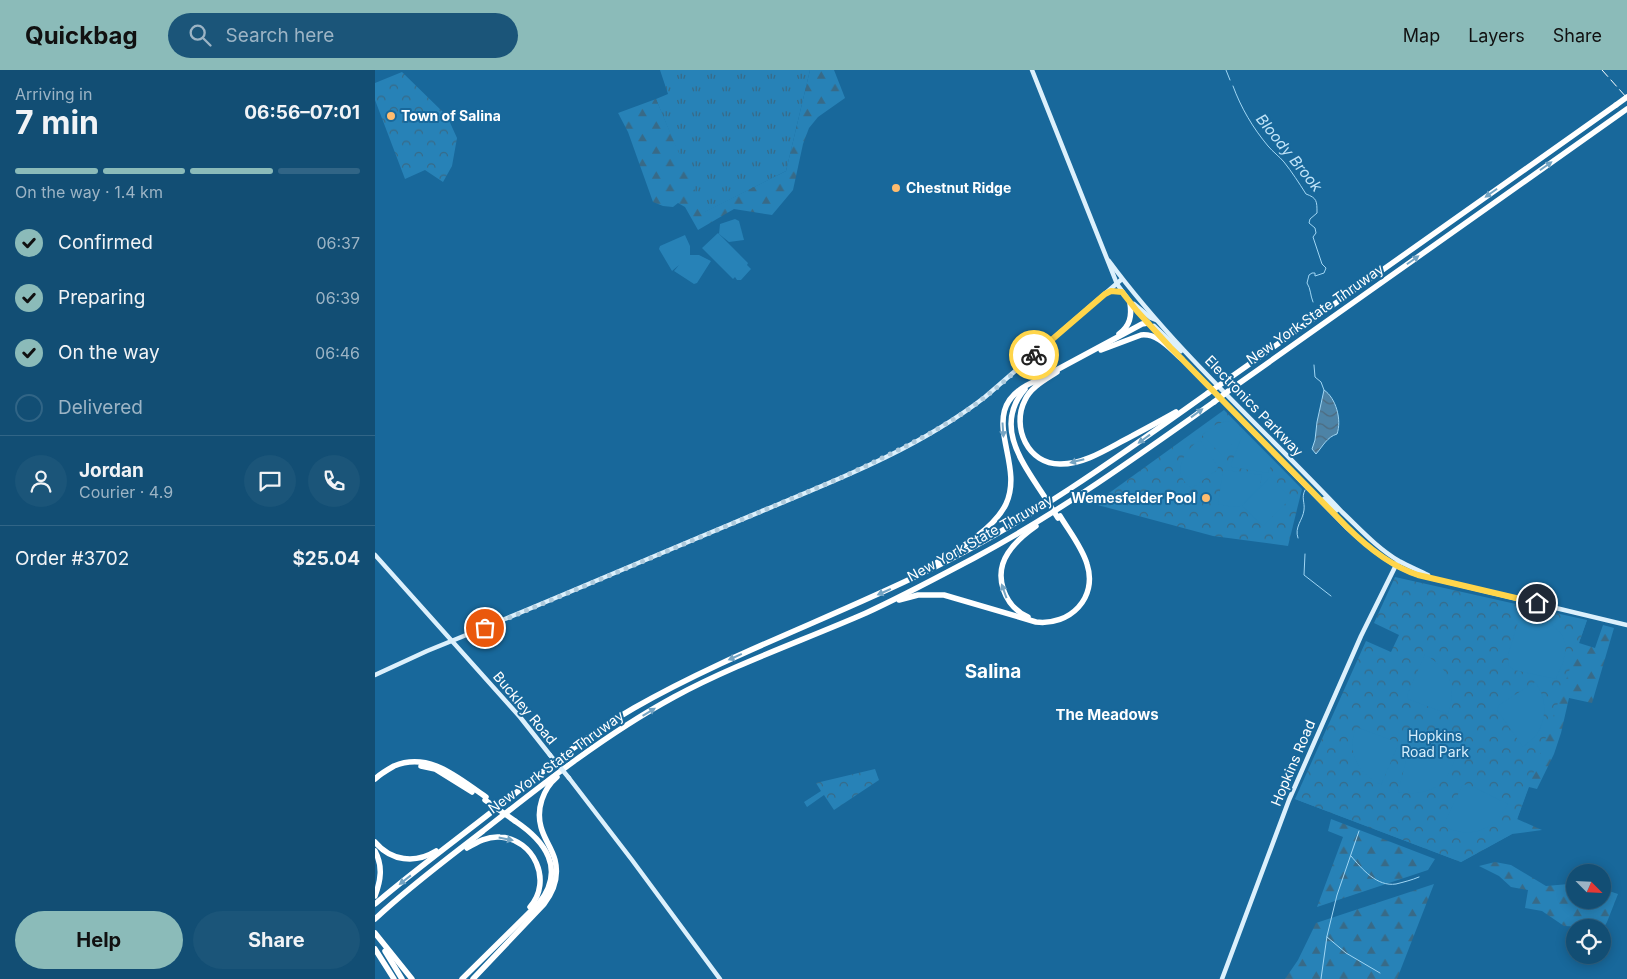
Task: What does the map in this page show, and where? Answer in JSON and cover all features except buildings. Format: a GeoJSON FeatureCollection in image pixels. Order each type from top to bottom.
{"type":"FeatureCollection","features":[{"type":"Feature","properties":{"kind":"highway","name":"New York State Thruway"},"geometry":{"type":"LineString","coordinates":[[375,904],[579,743],[633,709],[703,672],[904,582],[959,555],[1052,501],[1131,448],[1627,97]]}},
{"type":"Feature","properties":{"kind":"highway","name":"New York State Thruway"},"geometry":{"type":"LineString","coordinates":[[375,919],[445,860],[579,757],[622,728],[696,686],[736,667],[869,611],[977,557],[1052,513],[1126,465],[1625,110]]}},
{"type":"Feature","properties":{"kind":"highway"},"geometry":{"type":"LineString","coordinates":[[1099,349],[1127,327],[1131,316],[1130,303]]}},
{"type":"Feature","properties":{"kind":"highway"},"geometry":{"type":"LineString","coordinates":[[1047,499],[1016,439],[1013,422],[1017,403],[1033,385],[1148,323]]}},
{"type":"Feature","properties":{"kind":"highway"},"geometry":{"type":"LineString","coordinates":[[904,582],[977,536],[1005,508],[1012,483],[1003,431],[1004,412],[1008,403],[1021,388],[1099,349],[1146,334],[1158,338],[1182,359]]}},
{"type":"Feature","properties":{"kind":"highway"},"geometry":{"type":"LineString","coordinates":[[1057,372],[1031,391],[1025,398],[1019,415],[1020,432],[1024,442],[1038,457],[1051,463],[1062,464],[1084,460],[1198,400]]}},
{"type":"Feature","properties":{"kind":"highway"},"geometry":{"type":"LineString","coordinates":[[869,611],[906,597],[932,594],[955,597],[1036,622],[1051,622],[1064,618],[1077,609],[1085,597],[1089,583],[1086,559],[1021,458],[1014,441],[1011,425],[1011,415],[1017,400],[1024,390],[1038,380]]}},
{"type":"Feature","properties":{"kind":"highway"},"geometry":{"type":"LineString","coordinates":[[1052,513],[1015,544],[1005,558],[1001,572],[1002,588],[1010,603],[1020,613],[1033,619],[1046,620],[1066,615],[1083,597],[1086,586],[1087,572],[1083,560],[1059,517]]}},
{"type":"Feature","properties":{"kind":"highway"},"geometry":{"type":"LineString","coordinates":[[463,979],[483,964],[549,898],[556,875],[555,859],[541,828],[540,809],[547,790],[554,780],[579,757]]}},
{"type":"Feature","properties":{"kind":"highway"},"geometry":{"type":"LineString","coordinates":[[375,780],[390,768],[405,762],[430,763],[449,772],[485,799]]}},
{"type":"Feature","properties":{"kind":"highway"},"geometry":{"type":"LineString","coordinates":[[375,785],[384,776],[398,768],[413,765],[435,769],[537,833],[552,853]]}},
{"type":"Feature","properties":{"kind":"highway"},"geometry":{"type":"LineString","coordinates":[[513,928],[543,898],[550,885],[551,876],[549,859],[542,845],[533,833],[516,819]]}},
{"type":"Feature","properties":{"kind":"highway"},"geometry":{"type":"LineString","coordinates":[[445,860],[474,843],[493,837],[508,838],[516,841],[531,852],[540,872],[540,889],[534,903],[471,979]]}},
{"type":"Feature","properties":{"kind":"highway"},"geometry":{"type":"LineString","coordinates":[[375,842],[393,856],[414,860],[430,855],[457,839]]}},
{"type":"Feature","properties":{"kind":"highway"},"geometry":{"type":"LineString","coordinates":[[375,851],[381,869],[381,880],[375,896]]}},
{"type":"Feature","properties":{"kind":"highway"},"geometry":{"type":"LineString","coordinates":[[375,933],[402,979]]}},
{"type":"Feature","properties":{"kind":"highway"},"geometry":{"type":"LineString","coordinates":[[375,933],[411,979]]}},
{"type":"Feature","properties":{"kind":"highway"},"geometry":{"type":"LineString","coordinates":[[375,948],[394,979]]}},
{"type":"Feature","properties":{"kind":"street","name":"Electronics Parkway"},"geometry":{"type":"LineString","coordinates":[[1032,70],[1117,284],[1130,303],[1182,359],[1366,545],[1397,563]]}},
{"type":"Feature","properties":{"kind":"street","name":"Electronics Parkway"},"geometry":{"type":"LineString","coordinates":[[1106,256],[1122,279],[1157,320],[1200,366],[1342,512],[1397,563]]}},
{"type":"Feature","properties":{"kind":"street"},"geometry":{"type":"LineString","coordinates":[[375,675],[399,663],[845,476],[923,437],[967,411],[985,397],[1122,279]]}},
{"type":"Feature","properties":{"kind":"street"},"geometry":{"type":"LineString","coordinates":[[1105,294],[1111,291],[1124,294],[1151,318],[1157,320]]}},
{"type":"Feature","properties":{"kind":"street"},"geometry":{"type":"LineString","coordinates":[[1148,323],[1157,320]]}},
{"type":"Feature","properties":{"kind":"street"},"geometry":{"type":"LineString","coordinates":[[1148,323],[1159,330],[1200,366]]}},
{"type":"Feature","properties":{"kind":"street"},"geometry":{"type":"LineString","coordinates":[[1309,488],[1336,510],[1342,512]]}},
{"type":"Feature","properties":{"kind":"street"},"geometry":{"type":"LineString","coordinates":[[1335,514],[1356,526]]}},
{"type":"Feature","properties":{"kind":"street","name":"Buckley Road"},"geometry":{"type":"LineString","coordinates":[[375,555],[520,717],[632,860],[719,979]]}},
{"type":"Feature","properties":{"kind":"street"},"geometry":{"type":"LineString","coordinates":[[1397,563],[1434,578],[1627,625]]}},
{"type":"Feature","properties":{"kind":"street","name":"Hopkins Road"},"geometry":{"type":"LineString","coordinates":[[1222,979],[1289,800],[1361,636],[1397,563]]}},
{"type":"Feature","properties":{"kind":"green space"},"geometry":{"type":"Polygon","coordinates":[[[660,70],[810,70],[786,171],[703,213],[656,99],[668,94],[660,70]]]}},
{"type":"Feature","properties":{"kind":"green space"},"geometry":{"type":"Polygon","coordinates":[[[810,70],[834,70],[845,98],[818,117],[809,128],[803,144],[793,190],[772,215],[734,209],[698,230],[685,207],[678,203],[673,207],[653,202],[628,132],[618,113],[656,99],[704,212],[786,171],[810,70]]]}},
{"type":"Feature","properties":{"kind":"green space"},"geometry":{"type":"Polygon","coordinates":[[[402,72],[447,116],[457,138],[452,166],[443,182],[425,170],[405,179],[375,100],[375,83],[402,72]]]}},
{"type":"Feature","properties":{"kind":"green space"},"geometry":{"type":"Polygon","coordinates":[[[735,219],[739,221],[744,240],[729,242],[719,234],[720,224],[735,219]]]}},
{"type":"Feature","properties":{"kind":"green space"},"geometry":{"type":"Polygon","coordinates":[[[718,233],[748,263],[747,265],[751,269],[741,280],[737,280],[735,277],[733,279],[702,248],[718,233]]]}},
{"type":"Feature","properties":{"kind":"green space"},"geometry":{"type":"Polygon","coordinates":[[[685,235],[690,246],[690,255],[699,255],[711,261],[697,283],[694,284],[674,271],[679,265],[672,271],[659,249],[660,246],[685,235]]]}},
{"type":"Feature","properties":{"kind":"green space"},"geometry":{"type":"Polygon","coordinates":[[[1224,410],[1302,489],[1288,546],[1213,536],[1094,504],[1224,410]]]}},
{"type":"Feature","properties":{"kind":"green space"},"geometry":{"type":"Polygon","coordinates":[[[1226,421],[1234,423],[1243,430],[1222,455],[1202,435],[1215,425],[1226,421]]]}},
{"type":"Feature","properties":{"kind":"green space"},"geometry":{"type":"Polygon","coordinates":[[[1244,431],[1273,461],[1268,473],[1232,467],[1231,464],[1244,431]]]}},
{"type":"Feature","properties":{"kind":"green space"},"geometry":{"type":"Polygon","coordinates":[[[1200,440],[1218,467],[1217,470],[1192,488],[1181,474],[1182,462],[1191,447],[1200,440]]]}},
{"type":"Feature","properties":{"kind":"green space"},"geometry":{"type":"Polygon","coordinates":[[[1223,471],[1262,475],[1260,486],[1240,506],[1233,507],[1218,504],[1223,471]]]}},
{"type":"Feature","properties":{"kind":"green space"},"geometry":{"type":"Polygon","coordinates":[[[1270,477],[1291,498],[1263,526],[1242,506],[1270,477]]]}},
{"type":"Feature","properties":{"kind":"green space","name":"Hopkins Road Park"},"geometry":{"type":"Polygon","coordinates":[[[1395,577],[1587,620],[1512,834],[1461,862],[1295,799],[1366,641],[1391,652],[1399,635],[1374,623],[1395,577]]]}},
{"type":"Feature","properties":{"kind":"green space"},"geometry":{"type":"Polygon","coordinates":[[[1533,618],[1551,623],[1562,635],[1566,647],[1563,662],[1556,679],[1514,670],[1509,666],[1508,655],[1519,619],[1533,618]]]}},
{"type":"Feature","properties":{"kind":"green space"},"geometry":{"type":"Polygon","coordinates":[[[1587,620],[1579,643],[1595,648],[1603,625],[1614,628],[1592,703],[1569,698],[1554,754],[1537,789],[1529,787],[1517,819],[1542,830],[1512,834],[1461,862],[1295,799],[1587,620]]]}},
{"type":"Feature","properties":{"kind":"green space"},"geometry":{"type":"Polygon","coordinates":[[[1425,654],[1440,666],[1449,680],[1452,695],[1448,714],[1408,699],[1407,695],[1425,654]]]}},
{"type":"Feature","properties":{"kind":"green space"},"geometry":{"type":"Polygon","coordinates":[[[1535,682],[1544,701],[1543,721],[1537,734],[1523,747],[1497,710],[1499,705],[1535,682]]]}},
{"type":"Feature","properties":{"kind":"green space"},"geometry":{"type":"Polygon","coordinates":[[[1356,727],[1397,742],[1398,745],[1381,785],[1366,775],[1356,761],[1352,745],[1356,727]]]}},
{"type":"Feature","properties":{"kind":"green space"},"geometry":{"type":"Polygon","coordinates":[[[1413,747],[1455,758],[1452,768],[1441,783],[1434,788],[1417,793],[1398,792],[1409,749],[1413,747]]]}},
{"type":"Feature","properties":{"kind":"green space"},"geometry":{"type":"Polygon","coordinates":[[[875,769],[879,780],[834,810],[824,795],[807,807],[804,802],[821,791],[816,783],[875,769]]]}},
{"type":"Feature","properties":{"kind":"green space"},"geometry":{"type":"Polygon","coordinates":[[[1467,784],[1508,804],[1496,820],[1481,830],[1463,832],[1443,826],[1462,786],[1467,784]]]}},
{"type":"Feature","properties":{"kind":"green space"},"geometry":{"type":"Polygon","coordinates":[[[1331,819],[1435,859],[1428,870],[1317,907],[1343,837],[1328,831],[1331,819]]]}},
{"type":"Feature","properties":{"kind":"green space"},"geometry":{"type":"Polygon","coordinates":[[[1495,862],[1511,865],[1546,886],[1566,884],[1566,909],[1611,909],[1611,892],[1618,894],[1608,919],[1566,919],[1566,926],[1564,926],[1542,911],[1525,908],[1528,890],[1511,887],[1499,876],[1479,866],[1495,862]]]}},
{"type":"Feature","properties":{"kind":"green space"},"geometry":{"type":"Polygon","coordinates":[[[1434,884],[1397,979],[1285,979],[1298,960],[1316,923],[1434,884]]]}},
{"type":"Feature","properties":{"kind":"water"},"geometry":{"type":"Polygon","coordinates":[[[1324,390],[1335,404],[1339,422],[1337,434],[1328,440],[1316,454],[1312,449],[1324,390]]]}},
{"type":"Feature","properties":{"kind":"waterway","name":"Bloody Brook"},"geometry":{"type":"LineString","coordinates":[[1226,70],[1230,80]]}},
{"type":"Feature","properties":{"kind":"waterway","name":"Bloody Brook"},"geometry":{"type":"LineString","coordinates":[[1233,86],[1257,132],[1284,162],[1306,194],[1316,200],[1317,213],[1310,219],[1309,223],[1315,228],[1316,233],[1313,237],[1322,264],[1326,268],[1324,273],[1315,276],[1315,273],[1309,275],[1307,283],[1313,302]]}},
{"type":"Feature","properties":{"kind":"waterway"},"geometry":{"type":"LineString","coordinates":[[1314,365],[1315,377],[1321,382],[1324,390]]}},
{"type":"Feature","properties":{"kind":"waterway"},"geometry":{"type":"LineString","coordinates":[[1298,538],[1297,530],[1304,510],[1303,495],[1305,490]]}},
{"type":"Feature","properties":{"kind":"waterway"},"geometry":{"type":"LineString","coordinates":[[1305,554],[1304,575],[1331,596]]}},
{"type":"Feature","properties":{"kind":"waterway"},"geometry":{"type":"LineString","coordinates":[[1321,979],[1327,936],[1337,895],[1359,831]]}},
{"type":"Feature","properties":{"kind":"waterway"},"geometry":{"type":"LineString","coordinates":[[1351,856],[1371,876],[1383,883],[1396,884],[1419,877]]}},
{"type":"Feature","properties":{"kind":"waterway"},"geometry":{"type":"LineString","coordinates":[[1327,937],[1346,953],[1380,973]]}},
{"type":"Feature","properties":{"kind":"railway"},"geometry":{"type":"LineString","coordinates":[[1602,70],[1627,98]]}},
{"type":"Feature","properties":{"kind":"way so far"},"geometry":{"type":"LineString","coordinates":[[485,628],[845,476],[886,456],[937,430],[967,411],[1034,355]]}},
{"type":"Feature","properties":{"kind":"place","name":"Town of Salina"},"geometry":{"type":"Point","coordinates":[391,116]}},
{"type":"Feature","properties":{"kind":"place","name":"Chestnut Ridge"},"geometry":{"type":"Point","coordinates":[896,188]}},
{"type":"Feature","properties":{"kind":"place","name":"Wemesfelder Pool"},"geometry":{"type":"Point","coordinates":[1206,498]}},
{"type":"Feature","properties":{"kind":"district","name":"Salina"},"geometry":{"type":"Point","coordinates":[993,671]}},
{"type":"Feature","properties":{"kind":"district","name":"The Meadows"},"geometry":{"type":"Point","coordinates":[1107,715]}},
{"type":"Feature","properties":{"kind":"route"},"geometry":{"type":"LineString","coordinates":[[1034,355],[1105,294],[1111,291],[1122,292],[1170,347],[1346,526],[1375,552],[1403,570],[1418,575],[1537,603]]}}]}
